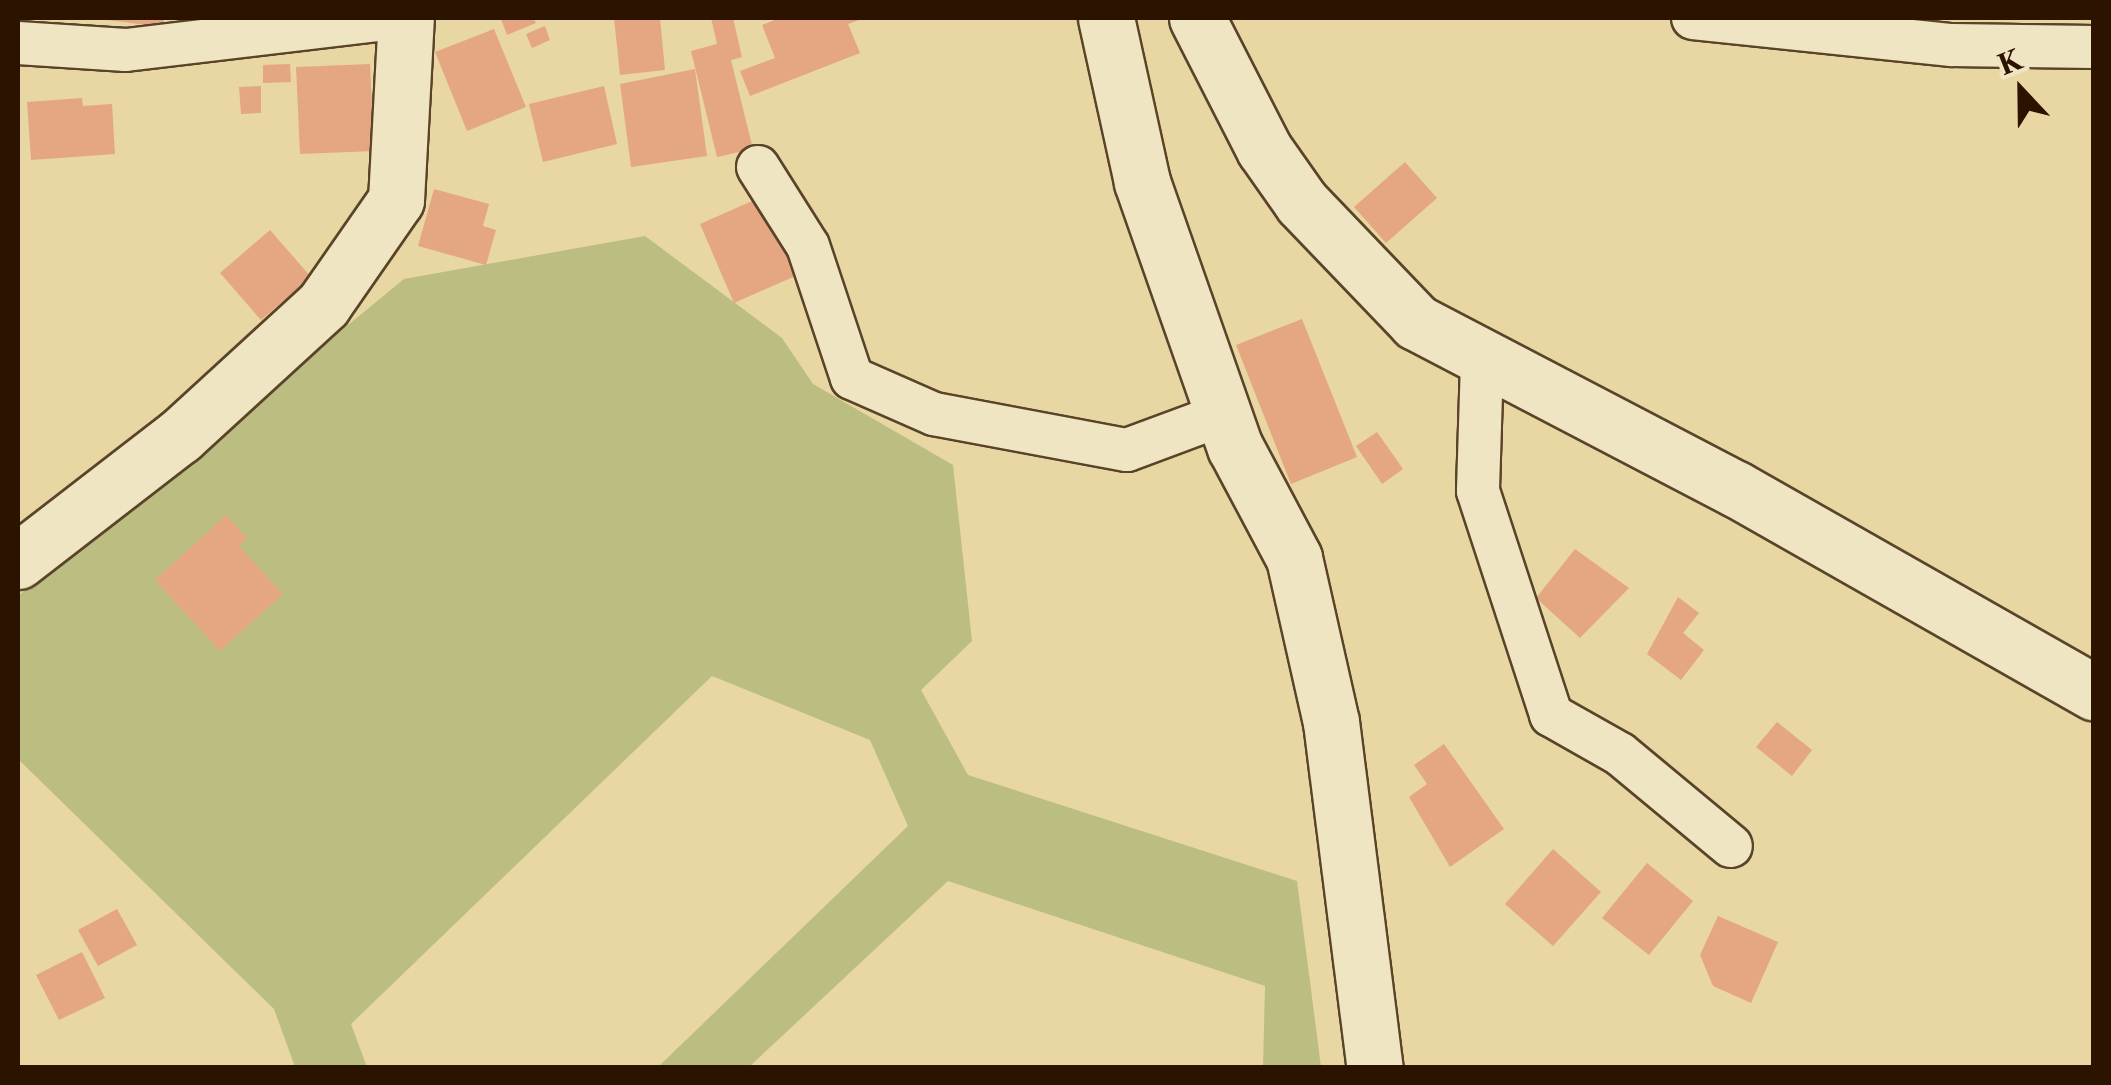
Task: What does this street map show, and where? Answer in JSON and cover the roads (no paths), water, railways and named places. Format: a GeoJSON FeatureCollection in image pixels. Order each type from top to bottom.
{"type":"FeatureCollection","features":[{"type":"Feature","properties":{"kind":"street"},"geometry":{"type":"LineString","coordinates":[[18,43],[126,50],[395,18]]}},
{"type":"Feature","properties":{"kind":"street"},"geometry":{"type":"LineString","coordinates":[[18,561],[180,436],[323,305],[396,200],[406,18]]}},
{"type":"Feature","properties":{"kind":"street"},"geometry":{"type":"LineString","coordinates":[[1106,18],[1142,182],[1224,414],[1294,558],[1331,722],[1375,1068]]}},
{"type":"Feature","properties":{"kind":"street"},"geometry":{"type":"LineString","coordinates":[[1197,18],[1264,149],[1302,203],[1416,322],[1482,362],[1666,452],[2094,692]]}},
{"type":"Feature","properties":{"kind":"street"},"geometry":{"type":"LineString","coordinates":[[1693,18],[1952,45],[2094,48]]}},
{"type":"Feature","properties":{"kind":"street"},"geometry":{"type":"LineString","coordinates":[[758,167],[808,246],[852,378],[934,414],[1127,450],[1224,414]]}},
{"type":"Feature","properties":{"kind":"street"},"geometry":{"type":"LineString","coordinates":[[1482,362],[1478,491],[1550,715],[1620,754],[1731,846]]}}]}
